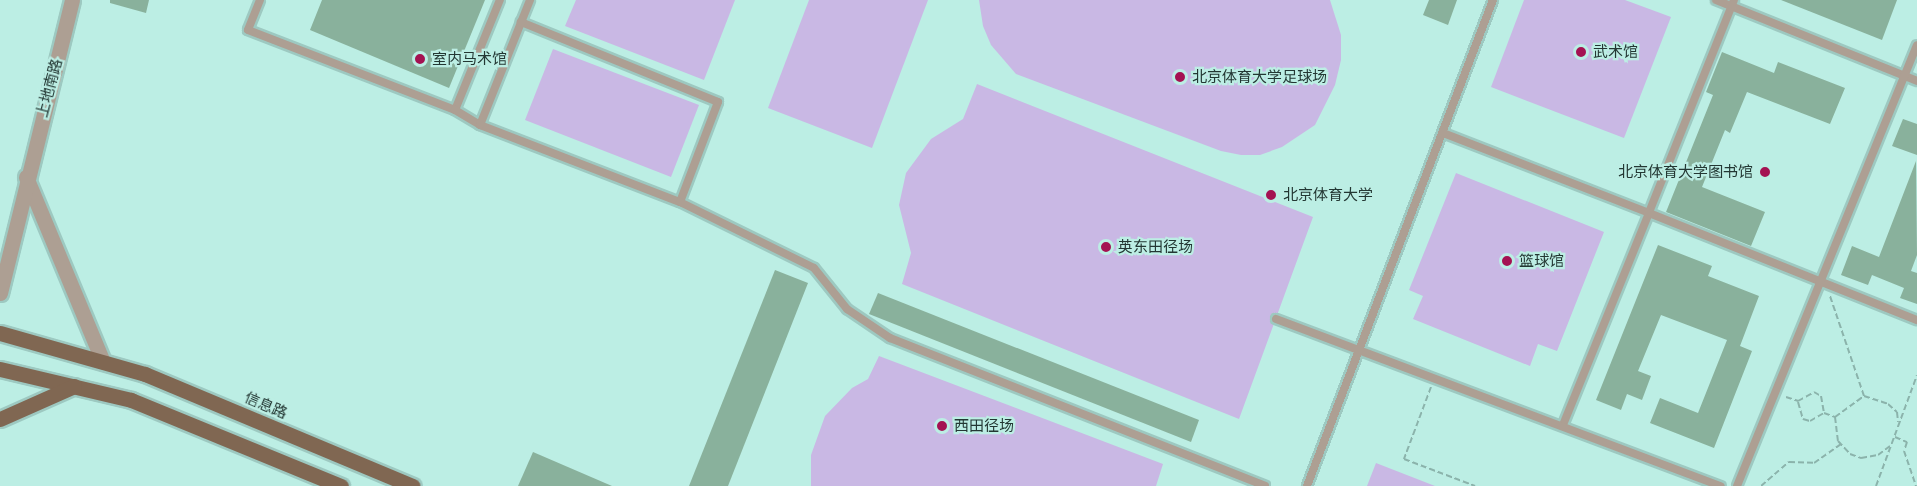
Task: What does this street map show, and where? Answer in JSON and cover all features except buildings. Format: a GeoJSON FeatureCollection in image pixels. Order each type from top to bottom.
{"type":"FeatureCollection","features":[{"type":"Feature","properties":{"kind":"main road","name":"信息路"},"geometry":{"type":"LineString","coordinates":[[0,333],[145,374],[413,486]]}},
{"type":"Feature","properties":{"kind":"main road"},"geometry":{"type":"LineString","coordinates":[[1,368],[131,400],[341,486]]}},
{"type":"Feature","properties":{"kind":"main road"},"geometry":{"type":"LineString","coordinates":[[0,419],[74,386]]}},
{"type":"Feature","properties":{"kind":"street","name":"上地南路"},"geometry":{"type":"LineString","coordinates":[[0,293],[26,177],[72,0]]}},
{"type":"Feature","properties":{"kind":"street"},"geometry":{"type":"LineString","coordinates":[[26,177],[103,362]]}},
{"type":"Feature","properties":{"kind":"lane"},"geometry":{"type":"LineString","coordinates":[[260,0],[248,30],[455,110],[480,124],[680,202],[814,268],[848,309],[890,338],[1265,486]]}},
{"type":"Feature","properties":{"kind":"lane"},"geometry":{"type":"LineString","coordinates":[[455,110],[500,0]]}},
{"type":"Feature","properties":{"kind":"lane"},"geometry":{"type":"LineString","coordinates":[[480,124],[530,0]]}},
{"type":"Feature","properties":{"kind":"lane"},"geometry":{"type":"LineString","coordinates":[[1307,486],[1363,348],[1493,0]]}},
{"type":"Feature","properties":{"kind":"lane"},"geometry":{"type":"LineString","coordinates":[[1716,0],[1733,3],[1917,81]]}},
{"type":"Feature","properties":{"kind":"lane"},"geometry":{"type":"LineString","coordinates":[[1563,425],[1733,3]]}},
{"type":"Feature","properties":{"kind":"lane"},"geometry":{"type":"LineString","coordinates":[[521,22],[718,102],[680,202]]}},
{"type":"Feature","properties":{"kind":"lane"},"geometry":{"type":"LineString","coordinates":[[1737,486],[1823,284],[1917,45]]}},
{"type":"Feature","properties":{"kind":"lane"},"geometry":{"type":"LineString","coordinates":[[1443,133],[1917,320]]}},
{"type":"Feature","properties":{"kind":"lane"},"geometry":{"type":"LineString","coordinates":[[1276,319],[1363,348],[1721,486]]}},
{"type":"Feature","properties":{"kind":"path"},"geometry":{"type":"LineString","coordinates":[[1823,284],[1864,396]]}},
{"type":"Feature","properties":{"kind":"path"},"geometry":{"type":"LineString","coordinates":[[1876,486],[1917,375]]}},
{"type":"Feature","properties":{"kind":"path"},"geometry":{"type":"LineString","coordinates":[[1435,376],[1404,459],[1475,486]]}},
{"type":"Feature","properties":{"kind":"path"},"geometry":{"type":"LineString","coordinates":[[1775,393],[1798,401],[1814,392],[1821,396],[1824,413]]}},
{"type":"Feature","properties":{"kind":"path"},"geometry":{"type":"LineString","coordinates":[[1834,417],[1864,396]]}},
{"type":"Feature","properties":{"kind":"path"},"geometry":{"type":"LineString","coordinates":[[1864,396],[1888,404],[1897,412],[1899,424]]}},
{"type":"Feature","properties":{"kind":"path"},"geometry":{"type":"LineString","coordinates":[[1798,401],[1803,419],[1810,421],[1824,413]]}},
{"type":"Feature","properties":{"kind":"path"},"geometry":{"type":"LineString","coordinates":[[1824,413],[1834,417]]}},
{"type":"Feature","properties":{"kind":"path"},"geometry":{"type":"LineString","coordinates":[[1834,417],[1835,432],[1850,453],[1861,458],[1878,455],[1891,444]]}},
{"type":"Feature","properties":{"kind":"path"},"geometry":{"type":"LineString","coordinates":[[1894,437],[1907,442],[1904,451],[1916,486]]}},
{"type":"Feature","properties":{"kind":"path"},"geometry":{"type":"LineString","coordinates":[[1761,486],[1789,462],[1814,463],[1843,443]]}},
{"type":"Feature","properties":{"kind":"shaded area"},"geometry":{"type":"Polygon","coordinates":[[[576,0],[735,0],[704,80],[565,26],[576,0]]]}},
{"type":"Feature","properties":{"kind":"shaded area"},"geometry":{"type":"Polygon","coordinates":[[[809,0],[928,0],[872,148],[768,108],[809,0]]]}},
{"type":"Feature","properties":{"kind":"shaded area","name":"北京体育大学足球场"},"geometry":{"type":"Polygon","coordinates":[[[979,0],[1330,0],[1341,35],[1341,60],[1335,85],[1315,125],[1282,147],[1260,155],[1241,155],[1221,151],[1016,74],[991,45],[983,26],[979,0]]]}},
{"type":"Feature","properties":{"kind":"shaded area","name":"武术馆"},"geometry":{"type":"Polygon","coordinates":[[[1524,0],[1625,0],[1671,17],[1624,138],[1491,87],[1524,0]]]}},
{"type":"Feature","properties":{"kind":"shaded area"},"geometry":{"type":"Polygon","coordinates":[[[553,49],[699,105],[671,177],[525,120],[553,49]]]}},
{"type":"Feature","properties":{"kind":"shaded area","name":"英东田径场"},"geometry":{"type":"Polygon","coordinates":[[[977,84],[1313,217],[1239,419],[902,284],[911,253],[899,205],[906,173],[931,139],[963,119],[977,84]]]}},
{"type":"Feature","properties":{"kind":"shaded area","name":"篮球馆"},"geometry":{"type":"Polygon","coordinates":[[[1456,173],[1604,232],[1557,351],[1538,344],[1530,366],[1413,319],[1423,296],[1409,290],[1456,173]]]}},
{"type":"Feature","properties":{"kind":"shaded area","name":"西田径场"},"geometry":{"type":"Polygon","coordinates":[[[879,356],[1163,464],[1156,486],[811,486],[811,455],[825,416],[852,388],[868,379],[879,356]]]}},
{"type":"Feature","properties":{"kind":"shaded area"},"geometry":{"type":"Polygon","coordinates":[[[1376,463],[1435,486],[1367,486],[1376,463]]]}},
{"type":"Feature","properties":{"kind":"place","name":"武术馆"},"geometry":{"type":"Point","coordinates":[1581,52]}},
{"type":"Feature","properties":{"kind":"place","name":"室内马术馆"},"geometry":{"type":"Point","coordinates":[420,59]}},
{"type":"Feature","properties":{"kind":"place","name":"北京体育大学足球场"},"geometry":{"type":"Point","coordinates":[1180,77]}},
{"type":"Feature","properties":{"kind":"place","name":"北京体育大学图书馆"},"geometry":{"type":"Point","coordinates":[1765,172]}},
{"type":"Feature","properties":{"kind":"place","name":"北京体育大学"},"geometry":{"type":"Point","coordinates":[1271,195]}},
{"type":"Feature","properties":{"kind":"place","name":"英东田径场"},"geometry":{"type":"Point","coordinates":[1106,247]}},
{"type":"Feature","properties":{"kind":"place","name":"篮球馆"},"geometry":{"type":"Point","coordinates":[1507,261]}},
{"type":"Feature","properties":{"kind":"place","name":"西田径场"},"geometry":{"type":"Point","coordinates":[942,426]}}]}
